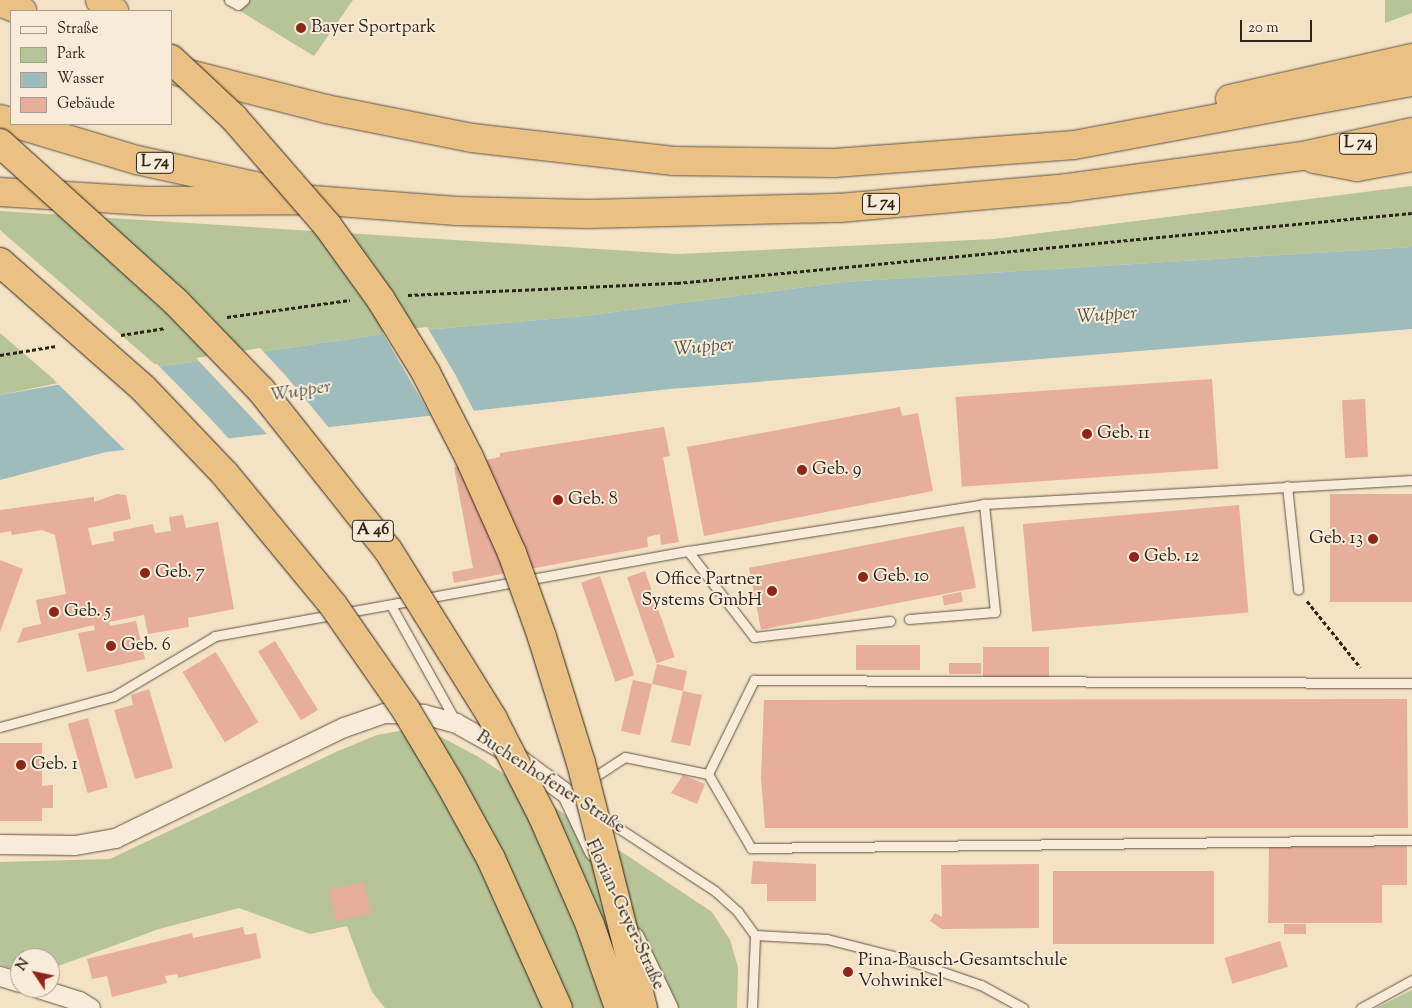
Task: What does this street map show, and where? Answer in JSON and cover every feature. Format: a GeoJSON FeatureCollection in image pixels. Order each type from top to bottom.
{"type":"FeatureCollection","features":[{"type":"Feature","properties":{"kind":"highway"},"geometry":{"type":"LineString","coordinates":[[100,0],[113,10]]}},
{"type":"Feature","properties":{"kind":"highway"},"geometry":{"type":"LineString","coordinates":[[0,2],[20,10]]}},
{"type":"Feature","properties":{"kind":"highway"},"geometry":{"type":"LineString","coordinates":[[592,149],[840,147],[946,142],[1079,127],[1245,96],[1412,58]]}},
{"type":"Feature","properties":{"kind":"highway"},"geometry":{"type":"LineString","coordinates":[[172,60],[234,118],[327,226],[381,300],[426,373],[469,457],[512,554],[545,646],[581,763],[643,1008]]}},
{"type":"Feature","properties":{"kind":"highway"},"geometry":{"type":"LineString","coordinates":[[172,69],[326,109],[472,138],[592,149],[674,161],[834,163],[948,157],[1074,144],[1412,82]]}},
{"type":"Feature","properties":{"kind":"highway","name":"L 74"},"geometry":{"type":"LineString","coordinates":[[20,125],[137,160],[313,200]]}},
{"type":"Feature","properties":{"kind":"highway","name":"L 74"},"geometry":{"type":"LineString","coordinates":[[0,192],[148,200],[313,200],[457,211],[588,214],[839,208],[1066,188],[1303,156],[1412,132]]}},
{"type":"Feature","properties":{"kind":"highway","name":"A 46"},"geometry":{"type":"LineString","coordinates":[[0,142],[174,301],[261,390],[388,550],[463,668],[520,771],[580,901],[619,1008]]}},
{"type":"Feature","properties":{"kind":"highway"},"geometry":{"type":"LineString","coordinates":[[1303,156],[1357,167],[1412,157]]}},
{"type":"Feature","properties":{"kind":"highway"},"geometry":{"type":"LineString","coordinates":[[0,262],[143,388],[225,474],[334,605],[406,710],[450,784],[491,859],[558,1008]]}},
{"type":"Feature","properties":{"kind":"street","name":"Buchenhofener Straße"},"geometry":{"type":"LineString","coordinates":[[0,844],[75,845],[115,838],[344,727],[384,712],[423,714],[456,723],[515,756],[567,794]]}},
{"type":"Feature","properties":{"kind":"street","name":"Florian-Geyer-Straße"},"geometry":{"type":"LineString","coordinates":[[567,794],[668,1008]]}},
{"type":"Feature","properties":{"kind":"street"},"geometry":{"type":"LineString","coordinates":[[60,995],[79,1001],[90,1008]]}},
{"type":"Feature","properties":{"kind":"lane"},"geometry":{"type":"LineString","coordinates":[[229,0],[238,5],[244,0]]}},
{"type":"Feature","properties":{"kind":"lane"},"geometry":{"type":"LineString","coordinates":[[0,726],[114,696],[215,636],[392,606],[688,551],[984,504],[1412,480]]}},
{"type":"Feature","properties":{"kind":"lane"},"geometry":{"type":"LineString","coordinates":[[1287,486],[1298,589]]}},
{"type":"Feature","properties":{"kind":"lane"},"geometry":{"type":"LineString","coordinates":[[909,619],[995,612],[984,504]]}},
{"type":"Feature","properties":{"kind":"lane"},"geometry":{"type":"LineString","coordinates":[[688,551],[754,637],[890,621]]}},
{"type":"Feature","properties":{"kind":"lane"},"geometry":{"type":"LineString","coordinates":[[392,606],[456,723]]}},
{"type":"Feature","properties":{"kind":"lane"},"geometry":{"type":"LineString","coordinates":[[708,774],[754,680],[1412,683]]}},
{"type":"Feature","properties":{"kind":"lane"},"geometry":{"type":"LineString","coordinates":[[567,794],[626,757],[708,774],[751,848],[1412,840]]}},
{"type":"Feature","properties":{"kind":"lane","name":"Buchenhofener Straße"},"geometry":{"type":"LineString","coordinates":[[567,794],[715,891],[738,912],[755,936]]}},
{"type":"Feature","properties":{"kind":"lane"},"geometry":{"type":"LineString","coordinates":[[752,1008],[755,936],[827,939],[905,959],[980,985],[1023,1008]]}},
{"type":"Feature","properties":{"kind":"lane"},"geometry":{"type":"LineString","coordinates":[[1361,1008],[1412,980]]}},
{"type":"Feature","properties":{"kind":"path"},"geometry":{"type":"LineString","coordinates":[[406,295],[677,283],[1412,213]]}},
{"type":"Feature","properties":{"kind":"path"},"geometry":{"type":"LineString","coordinates":[[216,319],[356,299]]}},
{"type":"Feature","properties":{"kind":"path"},"geometry":{"type":"LineString","coordinates":[[118,336],[167,327]]}},
{"type":"Feature","properties":{"kind":"path"},"geometry":{"type":"LineString","coordinates":[[0,355],[59,346]]}},
{"type":"Feature","properties":{"kind":"path"},"geometry":{"type":"LineString","coordinates":[[1298,589],[1373,683]]}},
{"type":"Feature","properties":{"kind":"green space","name":"Bayer Sportpark"},"geometry":{"type":"Polygon","coordinates":[[[222,0],[353,0],[314,56],[222,0]]]}},
{"type":"Feature","properties":{"kind":"green space"},"geometry":{"type":"Polygon","coordinates":[[[1385,0],[1412,0],[1412,13],[1385,23],[1385,0]]]}},
{"type":"Feature","properties":{"kind":"green space"},"geometry":{"type":"Polygon","coordinates":[[[1412,186],[1412,247],[843,282],[584,316],[390,333],[158,367],[0,230],[0,211],[677,254],[994,239],[1412,186]]]}},
{"type":"Feature","properties":{"kind":"green space"},"geometry":{"type":"Polygon","coordinates":[[[0,333],[58,383],[0,395],[0,333]]]}},
{"type":"Feature","properties":{"kind":"green space"},"geometry":{"type":"Polygon","coordinates":[[[422,727],[477,756],[712,912],[730,940],[738,967],[737,1008],[385,1008],[372,992],[347,926],[310,934],[239,908],[159,929],[60,965],[60,948],[10,948],[10,968],[0,965],[0,862],[110,859],[338,751],[377,735],[422,727]]]}},
{"type":"Feature","properties":{"kind":"green space"},"geometry":{"type":"Polygon","coordinates":[[[1412,990],[1412,1008],[1376,1008],[1412,990]]]}},
{"type":"Feature","properties":{"kind":"water","name":"Wupper"},"geometry":{"type":"Polygon","coordinates":[[[1412,247],[1412,329],[670,389],[106,452],[0,480],[0,395],[158,367],[390,333],[584,316],[843,282],[1412,247]]]}},
{"type":"Feature","properties":{"kind":"pier"},"geometry":{"type":"Polygon","coordinates":[[[427,327],[455,374],[475,413],[432,418],[382,332],[427,327]]]}},
{"type":"Feature","properties":{"kind":"pier"},"geometry":{"type":"Polygon","coordinates":[[[260,348],[330,429],[269,436],[196,358],[260,348]]]}},
{"type":"Feature","properties":{"kind":"pier"},"geometry":{"type":"Polygon","coordinates":[[[157,364],[230,440],[127,452],[55,381],[157,364]]]}},
{"type":"Feature","properties":{"kind":"building","name":"Geb. 11"},"geometry":{"type":"Polygon","coordinates":[[[1212,379],[1218,469],[962,487],[956,397],[1212,379]]]}},
{"type":"Feature","properties":{"kind":"building"},"geometry":{"type":"Polygon","coordinates":[[[1365,399],[1368,457],[1345,458],[1342,400],[1365,399]]]}},
{"type":"Feature","properties":{"kind":"building","name":"Geb. 9"},"geometry":{"type":"Polygon","coordinates":[[[900,407],[902,416],[918,413],[933,491],[704,536],[687,447],[900,407]]]}},
{"type":"Feature","properties":{"kind":"building","name":"Geb. 8"},"geometry":{"type":"Polygon","coordinates":[[[664,427],[670,456],[663,457],[679,542],[661,545],[660,534],[647,537],[648,547],[454,583],[452,572],[473,568],[454,467],[500,457],[500,453],[664,427]]]}},
{"type":"Feature","properties":{"kind":"building","name":"Geb. 7"},"geometry":{"type":"Polygon","coordinates":[[[117,494],[126,495],[131,519],[88,528],[92,545],[114,541],[113,532],[153,524],[155,533],[171,531],[169,517],[183,515],[186,528],[218,522],[234,609],[188,618],[189,627],[148,634],[144,615],[109,622],[110,626],[136,621],[145,659],[87,672],[78,633],[95,630],[94,625],[17,643],[23,628],[41,624],[36,600],[66,594],[55,535],[42,530],[12,535],[11,531],[0,533],[0,510],[94,497],[94,502],[117,494]]]}},
{"type":"Feature","properties":{"kind":"building","name":"Geb. 13"},"geometry":{"type":"Polygon","coordinates":[[[1330,494],[1412,494],[1412,602],[1330,602],[1330,494]]]}},
{"type":"Feature","properties":{"kind":"building","name":"Geb. 12"},"geometry":{"type":"Polygon","coordinates":[[[1239,505],[1248,613],[1032,632],[1023,524],[1239,505]]]}},
{"type":"Feature","properties":{"kind":"building","name":"Geb. 10"},"geometry":{"type":"Polygon","coordinates":[[[964,526],[976,588],[761,630],[749,568],[964,526]]]}},
{"type":"Feature","properties":{"kind":"building"},"geometry":{"type":"Polygon","coordinates":[[[0,560],[23,569],[0,632],[0,560]]]}},
{"type":"Feature","properties":{"kind":"building"},"geometry":{"type":"Polygon","coordinates":[[[645,571],[675,657],[657,663],[627,577],[645,571]]]}},
{"type":"Feature","properties":{"kind":"building"},"geometry":{"type":"Polygon","coordinates":[[[600,576],[634,675],[615,682],[581,583],[600,576]]]}},
{"type":"Feature","properties":{"kind":"building"},"geometry":{"type":"Polygon","coordinates":[[[961,592],[963,602],[944,605],[942,596],[961,592]]]}},
{"type":"Feature","properties":{"kind":"building"},"geometry":{"type":"Polygon","coordinates":[[[275,641],[318,710],[301,720],[258,652],[275,641]]]}},
{"type":"Feature","properties":{"kind":"building"},"geometry":{"type":"Polygon","coordinates":[[[856,645],[920,645],[920,670],[856,670],[856,645]]]}},
{"type":"Feature","properties":{"kind":"building"},"geometry":{"type":"Polygon","coordinates":[[[983,647],[1049,647],[1049,677],[983,677],[983,647]]]}},
{"type":"Feature","properties":{"kind":"building"},"geometry":{"type":"Polygon","coordinates":[[[216,652],[258,722],[225,742],[183,672],[216,652]]]}},
{"type":"Feature","properties":{"kind":"building"},"geometry":{"type":"Polygon","coordinates":[[[949,663],[981,663],[981,674],[949,674],[949,663]]]}},
{"type":"Feature","properties":{"kind":"building"},"geometry":{"type":"Polygon","coordinates":[[[657,664],[687,671],[683,691],[652,684],[657,664]]]}},
{"type":"Feature","properties":{"kind":"building"},"geometry":{"type":"Polygon","coordinates":[[[633,680],[652,684],[640,735],[621,731],[633,680]]]}},
{"type":"Feature","properties":{"kind":"building"},"geometry":{"type":"Polygon","coordinates":[[[149,689],[173,768],[135,779],[114,710],[133,705],[131,695],[149,689]]]}},
{"type":"Feature","properties":{"kind":"building"},"geometry":{"type":"Polygon","coordinates":[[[683,691],[702,695],[690,746],[671,742],[683,691]]]}},
{"type":"Feature","properties":{"kind":"building"},"geometry":{"type":"Polygon","coordinates":[[[1407,699],[1408,828],[765,828],[761,778],[764,700],[1407,699]]]}},
{"type":"Feature","properties":{"kind":"building"},"geometry":{"type":"Polygon","coordinates":[[[88,718],[108,787],[88,793],[68,724],[88,718]]]}},
{"type":"Feature","properties":{"kind":"building","name":"Geb. 1"},"geometry":{"type":"Polygon","coordinates":[[[0,743],[42,743],[42,786],[53,785],[53,808],[42,808],[42,821],[0,821],[0,743]]]}},
{"type":"Feature","properties":{"kind":"building"},"geometry":{"type":"Polygon","coordinates":[[[683,775],[705,784],[697,804],[671,793],[683,775]]]}},
{"type":"Feature","properties":{"kind":"building"},"geometry":{"type":"Polygon","coordinates":[[[1269,846],[1407,846],[1407,885],[1382,885],[1382,923],[1268,923],[1269,846]]]}},
{"type":"Feature","properties":{"kind":"building"},"geometry":{"type":"Polygon","coordinates":[[[753,861],[816,864],[816,901],[767,901],[767,884],[751,884],[753,861]]]}},
{"type":"Feature","properties":{"kind":"building"},"geometry":{"type":"Polygon","coordinates":[[[1039,864],[1039,928],[942,929],[930,921],[935,913],[942,917],[941,865],[1039,864]]]}},
{"type":"Feature","properties":{"kind":"building"},"geometry":{"type":"Polygon","coordinates":[[[1053,871],[1214,871],[1214,944],[1053,944],[1053,871]]]}},
{"type":"Feature","properties":{"kind":"building"},"geometry":{"type":"Polygon","coordinates":[[[364,882],[371,913],[336,921],[329,890],[364,882]]]}},
{"type":"Feature","properties":{"kind":"building"},"geometry":{"type":"Polygon","coordinates":[[[1284,924],[1306,924],[1306,934],[1284,934],[1284,924]]]}},
{"type":"Feature","properties":{"kind":"building"},"geometry":{"type":"Polygon","coordinates":[[[243,927],[245,935],[256,933],[261,958],[178,978],[177,974],[165,976],[167,983],[112,997],[107,976],[92,979],[87,959],[192,933],[193,938],[243,927]]]}},
{"type":"Feature","properties":{"kind":"building"},"geometry":{"type":"Polygon","coordinates":[[[1280,941],[1288,967],[1232,984],[1225,958],[1280,941]]]}},
{"type":"Feature","properties":{"kind":"place","name":"Bayer Sportpark"},"geometry":{"type":"Point","coordinates":[301,28]}},
{"type":"Feature","properties":{"kind":"place","name":"Geb. 11"},"geometry":{"type":"Point","coordinates":[1087,434]}},
{"type":"Feature","properties":{"kind":"place","name":"Geb. 9"},"geometry":{"type":"Point","coordinates":[802,470]}},
{"type":"Feature","properties":{"kind":"place","name":"Geb. 8"},"geometry":{"type":"Point","coordinates":[558,500]}},
{"type":"Feature","properties":{"kind":"place","name":"Geb. 13"},"geometry":{"type":"Point","coordinates":[1373,539]}},
{"type":"Feature","properties":{"kind":"place","name":"Geb. 12"},"geometry":{"type":"Point","coordinates":[1134,557]}},
{"type":"Feature","properties":{"kind":"place","name":"Geb. 7"},"geometry":{"type":"Point","coordinates":[145,573]}},
{"type":"Feature","properties":{"kind":"place","name":"Geb. 10"},"geometry":{"type":"Point","coordinates":[863,577]}},
{"type":"Feature","properties":{"kind":"place","name":"Office Partner Systems GmbH"},"geometry":{"type":"Point","coordinates":[772,591]}},
{"type":"Feature","properties":{"kind":"place","name":"Geb. 5"},"geometry":{"type":"Point","coordinates":[54,612]}},
{"type":"Feature","properties":{"kind":"place","name":"Geb. 6"},"geometry":{"type":"Point","coordinates":[111,646]}},
{"type":"Feature","properties":{"kind":"place","name":"Geb. 1"},"geometry":{"type":"Point","coordinates":[21,765]}},
{"type":"Feature","properties":{"kind":"place","name":"Pina-Bausch-Gesamtschule Vohwinkel"},"geometry":{"type":"Point","coordinates":[848,972]}}]}
